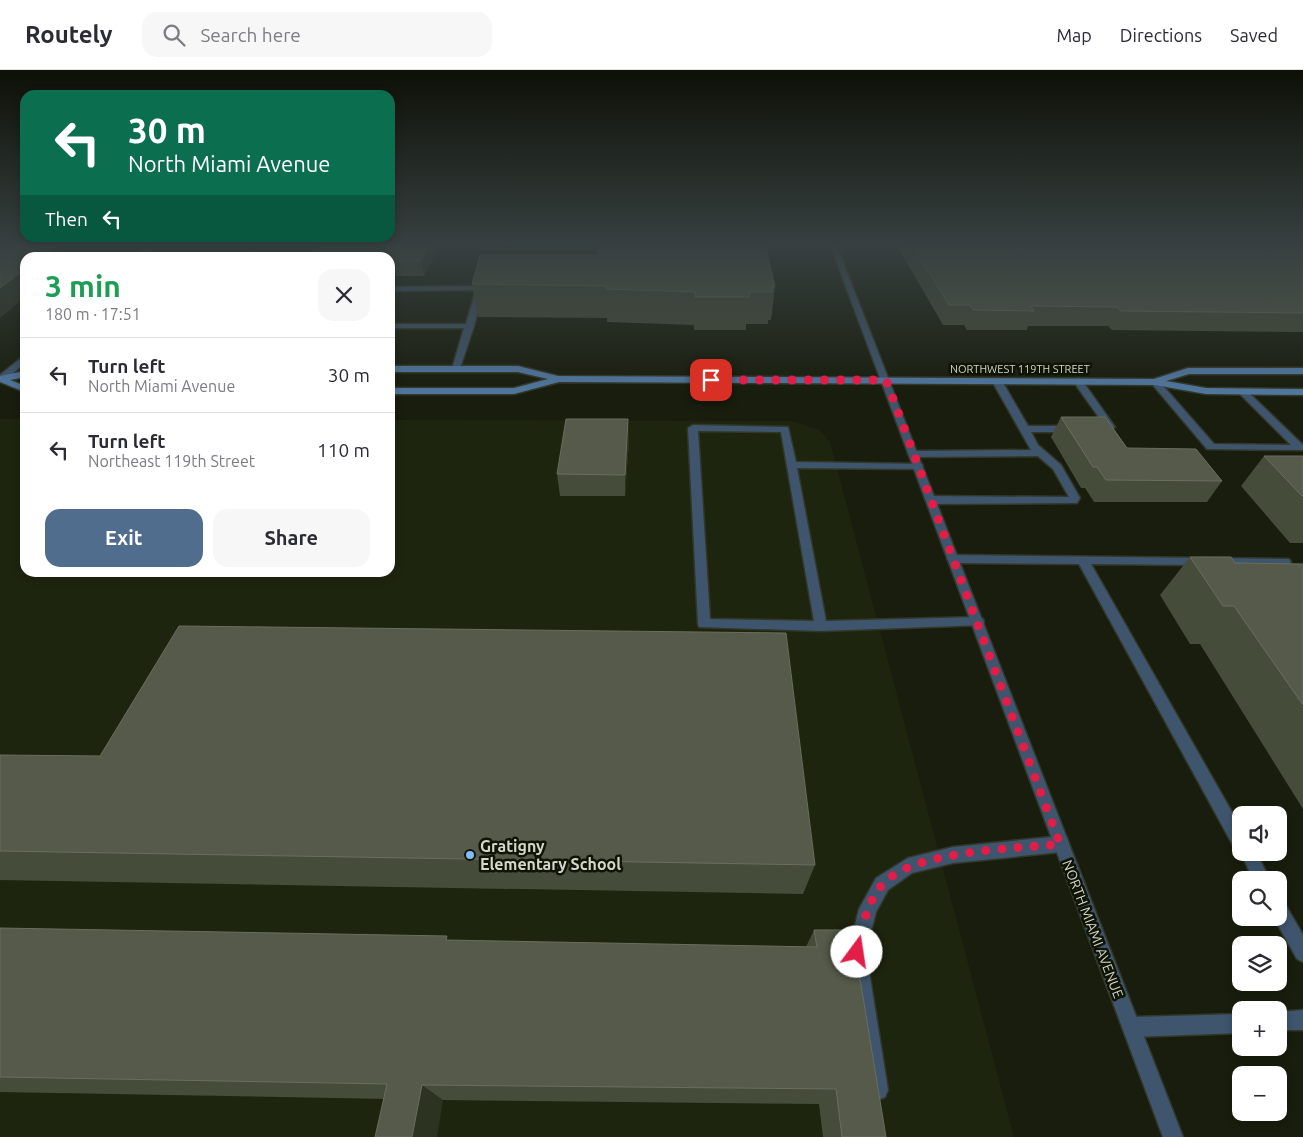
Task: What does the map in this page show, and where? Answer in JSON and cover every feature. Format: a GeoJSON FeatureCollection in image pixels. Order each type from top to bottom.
{"type":"FeatureCollection","features":[{"type":"Feature","properties":{"kind":"main road"},"geometry":{"type":"LineString","coordinates":[[395,369],[518,369],[558,379]]}},
{"type":"Feature","properties":{"kind":"main road","name":"NORTHWEST 119TH STREET"},"geometry":{"type":"LineString","coordinates":[[1154,382],[1188,370],[1303,370]]}},
{"type":"Feature","properties":{"kind":"main road"},"geometry":{"type":"LineString","coordinates":[[0,379],[20,375]]}},
{"type":"Feature","properties":{"kind":"main road"},"geometry":{"type":"LineString","coordinates":[[0,379],[20,387]]}},
{"type":"Feature","properties":{"kind":"main road","name":"NORTHWEST 119TH STREET"},"geometry":{"type":"LineString","coordinates":[[558,379],[1154,382],[1206,391],[1303,392]]}},
{"type":"Feature","properties":{"kind":"main road"},"geometry":{"type":"LineString","coordinates":[[395,390],[514,391],[558,379]]}},
{"type":"Feature","properties":{"kind":"street"},"geometry":{"type":"LineString","coordinates":[[456,369],[479,294]]}},
{"type":"Feature","properties":{"kind":"street","name":"NORTH MIAMI AVENUE"},"geometry":{"type":"LineString","coordinates":[[852,294],[1173,1137]]}},
{"type":"Feature","properties":{"kind":"street"},"geometry":{"type":"LineString","coordinates":[[395,326],[470,326]]}},
{"type":"Feature","properties":{"kind":"street"},"geometry":{"type":"LineString","coordinates":[[0,379],[20,362]]}},
{"type":"Feature","properties":{"kind":"street"},"geometry":{"type":"LineString","coordinates":[[931,500],[1073,501],[1075,498],[1057,467],[1034,447],[996,381]]}},
{"type":"Feature","properties":{"kind":"street"},"geometry":{"type":"LineString","coordinates":[[1078,381],[1110,426],[1108,430],[1099,430]]}},
{"type":"Feature","properties":{"kind":"street"},"geometry":{"type":"LineString","coordinates":[[1154,382],[1211,447],[1300,448],[1243,392]]}},
{"type":"Feature","properties":{"kind":"street"},"geometry":{"type":"LineString","coordinates":[[821,626],[785,428],[693,428],[704,624],[821,626],[978,622]]}},
{"type":"Feature","properties":{"kind":"street"},"geometry":{"type":"LineString","coordinates":[[1025,429],[1080,430]]}},
{"type":"Feature","properties":{"kind":"street"},"geometry":{"type":"LineString","coordinates":[[791,465],[1041,453]]}},
{"type":"Feature","properties":{"kind":"street"},"geometry":{"type":"LineString","coordinates":[[953,558],[1285,562]]}},
{"type":"Feature","properties":{"kind":"street"},"geometry":{"type":"LineString","coordinates":[[1083,560],[1232,827]]}},
{"type":"Feature","properties":{"kind":"street"},"geometry":{"type":"LineString","coordinates":[[880,1108],[857,952],[868,909],[882,884],[908,866],[953,855],[1060,844]]}},
{"type":"Feature","properties":{"kind":"street"},"geometry":{"type":"LineString","coordinates":[[1287,924],[1303,953]]}},
{"type":"Feature","properties":{"kind":"street"},"geometry":{"type":"LineString","coordinates":[[1287,1021],[1303,1020]]}},
{"type":"Feature","properties":{"kind":"street"},"geometry":{"type":"LineString","coordinates":[[1132,1027],[1232,1023]]}},
{"type":"Feature","properties":{"kind":"shaded area","name":"Gratigny Elementary School"},"geometry":{"type":"Polygon","coordinates":[[[0,419],[20,419],[20,577],[395,577],[395,420],[791,421],[820,430],[830,442],[1014,1137],[0,1137],[0,419]]]}},
{"type":"Feature","properties":{"kind":"building"},"geometry":{"type":"Polygon","coordinates":[[[695,294],[749,294],[749,297],[695,297],[695,294]]]}},
{"type":"Feature","properties":{"kind":"building"},"geometry":{"type":"Polygon","coordinates":[[[942,294],[1303,294],[1303,313],[1121,311],[1117,307],[1031,306],[1034,311],[973,310],[970,305],[949,305],[942,294]]]}},
{"type":"Feature","properties":{"kind":"building"},"geometry":{"type":"Polygon","coordinates":[[[1061,417],[1105,417],[1127,448],[1196,449],[1222,481],[1106,480],[1097,467],[1093,467],[1061,417]]]}},
{"type":"Feature","properties":{"kind":"building"},"geometry":{"type":"Polygon","coordinates":[[[566,419],[628,419],[625,475],[557,474],[566,419]]]}},
{"type":"Feature","properties":{"kind":"building"},"geometry":{"type":"Polygon","coordinates":[[[1264,456],[1303,456],[1303,497],[1264,456]]]}},
{"type":"Feature","properties":{"kind":"building"},"geometry":{"type":"Polygon","coordinates":[[[1190,557],[1231,557],[1235,563],[1303,564],[1303,705],[1234,606],[1223,606],[1190,557]]]}},
{"type":"Feature","properties":{"kind":"building"},"geometry":{"type":"Polygon","coordinates":[[[179,626],[786,633],[815,865],[0,851],[0,755],[100,756],[179,626]]]}},
{"type":"Feature","properties":{"kind":"building"},"geometry":{"type":"Polygon","coordinates":[[[0,928],[447,936],[446,940],[817,947],[814,930],[852,930],[886,1137],[842,1137],[836,1089],[422,1085],[412,1137],[375,1137],[387,1084],[0,1077],[0,928]]]}},
{"type":"Feature","properties":{"kind":"place","name":"Gratigny Elementary School"},"geometry":{"type":"Point","coordinates":[470,855]}},
{"type":"Feature","properties":{"kind":"route"},"geometry":{"type":"LineString","coordinates":[[711,380],[886,380],[1060,844],[953,855],[908,866],[882,884],[868,909],[857,952]]}}]}
